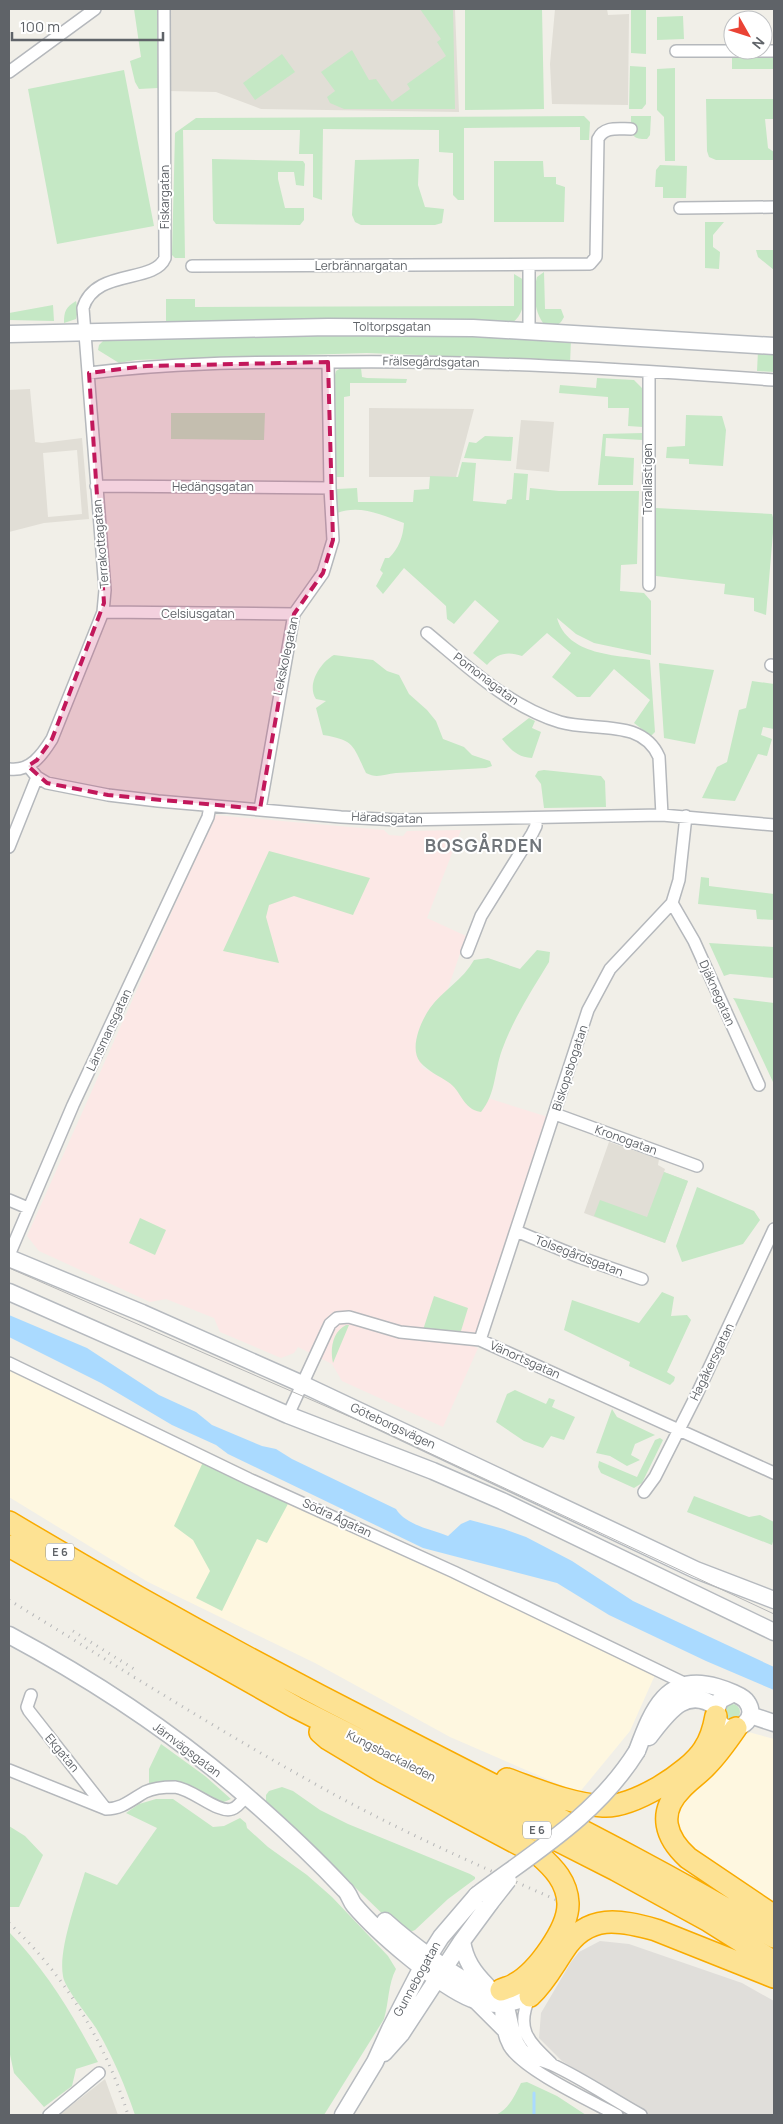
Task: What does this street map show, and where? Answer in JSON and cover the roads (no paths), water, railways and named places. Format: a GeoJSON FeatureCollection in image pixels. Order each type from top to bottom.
{"type":"FeatureCollection","features":[{"type":"Feature","properties":{"kind":"highway","name":"Kungsbackaleden"},"geometry":{"type":"LineString","coordinates":[[9,1522],[213,1638],[391,1733],[629,1854],[774,1937]]}},
{"type":"Feature","properties":{"kind":"highway","name":"Kungsbackaleden"},"geometry":{"type":"LineString","coordinates":[[9,1546],[295,1707],[616,1870],[708,1921],[774,1962]]}},
{"type":"Feature","properties":{"kind":"highway"},"geometry":{"type":"LineString","coordinates":[[295,1707],[328,1739],[390,1776],[539,1855],[556,1870],[562,1881],[568,1903],[561,1930],[548,1950],[525,1977],[500,1996]]}},
{"type":"Feature","properties":{"kind":"highway"},"geometry":{"type":"LineString","coordinates":[[391,1733],[501,1777],[573,1801],[604,1806],[618,1805],[636,1799],[686,1768],[704,1750],[714,1728],[716,1711]]}},
{"type":"Feature","properties":{"kind":"highway"},"geometry":{"type":"LineString","coordinates":[[743,1722],[708,1764],[680,1789],[673,1799],[666,1816],[667,1826],[670,1838],[676,1847],[688,1858],[774,1916]]}},
{"type":"Feature","properties":{"kind":"highway"},"geometry":{"type":"LineString","coordinates":[[530,1996],[546,1980],[573,1937],[583,1929],[608,1921],[638,1925],[656,1930],[774,1978]]}},
{"type":"Feature","properties":{"kind":"main road","name":"Toltorpsgatan"},"geometry":{"type":"LineString","coordinates":[[9,334],[377,326],[529,330],[774,346]]}},
{"type":"Feature","properties":{"kind":"main road","name":"Göteborgsvägen"},"geometry":{"type":"LineString","coordinates":[[9,1256],[302,1384],[696,1570],[774,1600]]}},
{"type":"Feature","properties":{"kind":"main road","name":"Göteborgsvägen"},"geometry":{"type":"LineString","coordinates":[[9,1292],[288,1415],[433,1471],[502,1501],[774,1632]]}},
{"type":"Feature","properties":{"kind":"main road","name":"Järnvägsgatan"},"geometry":{"type":"LineString","coordinates":[[9,1635],[90,1681],[160,1728],[246,1796],[346,1891],[359,1898],[393,1928],[425,1961],[441,1972]]}},
{"type":"Feature","properties":{"kind":"main road"},"geometry":{"type":"LineString","coordinates":[[648,1733],[658,1703],[666,1694],[686,1684],[707,1684],[741,1696],[747,1701],[743,1722]]}},
{"type":"Feature","properties":{"kind":"main road"},"geometry":{"type":"LineString","coordinates":[[732,1694],[722,1698],[716,1711],[724,1726],[743,1722],[774,1723]]}},
{"type":"Feature","properties":{"kind":"main road","name":"Gunnebogatan"},"geometry":{"type":"LineString","coordinates":[[343,2115],[375,2062],[390,2028],[425,1961],[458,1916],[484,1899],[519,1867],[566,1830],[606,1793],[624,1771],[648,1733],[676,1706],[686,1700],[697,1698],[707,1700],[716,1711]]}},
{"type":"Feature","properties":{"kind":"main road","name":"Gunnebogatan"},"geometry":{"type":"LineString","coordinates":[[375,2062],[401,2034],[462,1941],[484,1899]]}},
{"type":"Feature","properties":{"kind":"main road"},"geometry":{"type":"LineString","coordinates":[[462,1941],[464,1955],[469,1965],[500,1996]]}},
{"type":"Feature","properties":{"kind":"main road"},"geometry":{"type":"LineString","coordinates":[[441,1972],[471,1999],[488,2003],[500,1996]]}},
{"type":"Feature","properties":{"kind":"main road"},"geometry":{"type":"LineString","coordinates":[[441,1972],[500,1996],[518,2001],[530,1996]]}},
{"type":"Feature","properties":{"kind":"street"},"geometry":{"type":"LineString","coordinates":[[9,72],[95,9]]}},
{"type":"Feature","properties":{"kind":"street","name":"Fiskargatan"},"geometry":{"type":"LineString","coordinates":[[84,332],[82,308],[91,293],[105,283],[159,266],[165,258],[164,9]]}},
{"type":"Feature","properties":{"kind":"street"},"geometry":{"type":"LineString","coordinates":[[676,51],[774,52]]}},
{"type":"Feature","properties":{"kind":"street","name":"Lerbrännargatan"},"geometry":{"type":"LineString","coordinates":[[192,266],[529,266],[590,264],[596,257],[598,139],[603,131],[631,129]]}},
{"type":"Feature","properties":{"kind":"street"},"geometry":{"type":"LineString","coordinates":[[680,208],[774,206]]}},
{"type":"Feature","properties":{"kind":"street"},"geometry":{"type":"LineString","coordinates":[[529,266],[529,330]]}},
{"type":"Feature","properties":{"kind":"street","name":"Terrakottagatan"},"geometry":{"type":"LineString","coordinates":[[28,766],[38,760],[52,739],[103,612],[105,590],[89,373],[84,332]]}},
{"type":"Feature","properties":{"kind":"street","name":"Frälsegårdsgatan"},"geometry":{"type":"LineString","coordinates":[[89,373],[146,366],[272,361],[473,362],[774,380]]}},
{"type":"Feature","properties":{"kind":"street","name":"Lekskolegatan"},"geometry":{"type":"LineString","coordinates":[[260,810],[294,614],[323,573],[333,540],[330,488],[328,362]]}},
{"type":"Feature","properties":{"kind":"street","name":"Torallastigen"},"geometry":{"type":"LineString","coordinates":[[649,373],[649,585]]}},
{"type":"Feature","properties":{"kind":"street","name":"Hedängsgatan"},"geometry":{"type":"LineString","coordinates":[[96,486],[330,488]]}},
{"type":"Feature","properties":{"kind":"street","name":"Celsiusgatan"},"geometry":{"type":"LineString","coordinates":[[103,612],[294,614]]}},
{"type":"Feature","properties":{"kind":"street","name":"Pomonagatan"},"geometry":{"type":"LineString","coordinates":[[427,632],[487,682],[530,710],[561,722],[578,726],[628,730],[646,739],[656,750],[659,757],[662,815]]}},
{"type":"Feature","properties":{"kind":"street"},"geometry":{"type":"LineString","coordinates":[[9,769],[20,769],[28,766],[37,777],[9,847]]}},
{"type":"Feature","properties":{"kind":"street","name":"Häradsgatan"},"geometry":{"type":"LineString","coordinates":[[37,777],[47,783],[108,795],[210,806],[399,820],[662,815],[774,825]]}},
{"type":"Feature","properties":{"kind":"street","name":"Länsmansgatan"},"geometry":{"type":"LineString","coordinates":[[9,1256],[73,1105],[208,817],[210,806]]}},
{"type":"Feature","properties":{"kind":"street","name":"Biskopsbogatan"},"geometry":{"type":"LineString","coordinates":[[480,1340],[588,1010],[610,969],[672,904],[679,880],[686,816]]}},
{"type":"Feature","properties":{"kind":"street"},"geometry":{"type":"LineString","coordinates":[[467,952],[481,916],[532,834],[536,826],[536,818]]}},
{"type":"Feature","properties":{"kind":"street","name":"Djäknegatan"},"geometry":{"type":"LineString","coordinates":[[672,904],[694,941],[759,1085]]}},
{"type":"Feature","properties":{"kind":"street","name":"Kronogatan"},"geometry":{"type":"LineString","coordinates":[[555,1114],[697,1166]]}},
{"type":"Feature","properties":{"kind":"street"},"geometry":{"type":"LineString","coordinates":[[9,1200],[28,1208]]}},
{"type":"Feature","properties":{"kind":"street","name":"Hagåkersgatan"},"geometry":{"type":"LineString","coordinates":[[644,1492],[655,1477],[725,1337],[774,1229]]}},
{"type":"Feature","properties":{"kind":"street","name":"Tolsegårdsgatan"},"geometry":{"type":"LineString","coordinates":[[516,1231],[579,1257],[642,1279]]}},
{"type":"Feature","properties":{"kind":"street","name":"Vänortsgatan"},"geometry":{"type":"LineString","coordinates":[[288,1415],[330,1324],[337,1318],[349,1317],[400,1332],[480,1340],[774,1473]]}},
{"type":"Feature","properties":{"kind":"street","name":"Södra Ågatan"},"geometry":{"type":"LineString","coordinates":[[9,1363],[249,1479],[469,1579],[686,1684]]}},
{"type":"Feature","properties":{"kind":"street"},"geometry":{"type":"LineString","coordinates":[[665,1675],[666,1694]]}},
{"type":"Feature","properties":{"kind":"street","name":"Ekgatan"},"geometry":{"type":"LineString","coordinates":[[31,1695],[27,1707],[29,1711],[106,1809]]}},
{"type":"Feature","properties":{"kind":"street"},"geometry":{"type":"LineString","coordinates":[[9,1770],[106,1809],[121,1807],[146,1792],[159,1788],[176,1787],[192,1792],[222,1810],[232,1809],[246,1796]]}},
{"type":"Feature","properties":{"kind":"street"},"geometry":{"type":"LineString","coordinates":[[500,1996],[504,2032],[509,2045],[523,2061],[617,2115]]}},
{"type":"Feature","properties":{"kind":"street"},"geometry":{"type":"LineString","coordinates":[[500,1996],[522,2050],[539,2061],[552,2064]]}},
{"type":"Feature","properties":{"kind":"street"},"geometry":{"type":"LineString","coordinates":[[530,1996],[523,2015],[525,2031],[533,2046],[552,2064],[640,2115]]}},
{"type":"Feature","properties":{"kind":"street"},"geometry":{"type":"LineString","coordinates":[[471,1999],[504,2032]]}},
{"type":"Feature","properties":{"kind":"street"},"geometry":{"type":"LineString","coordinates":[[49,2115],[99,2073]]}},
{"type":"Feature","properties":{"kind":"water"},"geometry":{"type":"Polygon","coordinates":[[[9,1315],[87,1348],[159,1395],[196,1412],[212,1425],[262,1446],[276,1449],[292,1459],[396,1509],[412,1523],[448,1536],[461,1524],[470,1520],[526,1537],[572,1561],[633,1601],[774,1667],[774,1690],[706,1661],[609,1615],[557,1583],[423,1548],[228,1454],[216,1445],[172,1425],[101,1383],[9,1337],[9,1315]]]}},
{"type":"Feature","properties":{"kind":"waterway"},"geometry":{"type":"LineString","coordinates":[[534,2093],[534,2115]]}},
{"type":"Feature","properties":{"kind":"tram line"},"geometry":{"type":"LineString","coordinates":[[9,1268],[378,1429],[774,1614]]}},
{"type":"Feature","properties":{"kind":"railway"},"geometry":{"type":"LineString","coordinates":[[9,1600],[212,1725],[337,1796],[419,1838],[559,1901]]}},
{"type":"Feature","properties":{"kind":"railway"},"geometry":{"type":"LineString","coordinates":[[73,1631],[134,1669]]}},
{"type":"Feature","properties":{"kind":"railway"},"geometry":{"type":"LineString","coordinates":[[9,1923],[48,1964],[81,2011],[108,2062],[128,2115]]}},
{"type":"Feature","properties":{"kind":"district","name":"BOSGÅRDEN"},"geometry":{"type":"Point","coordinates":[484,846]}}]}
